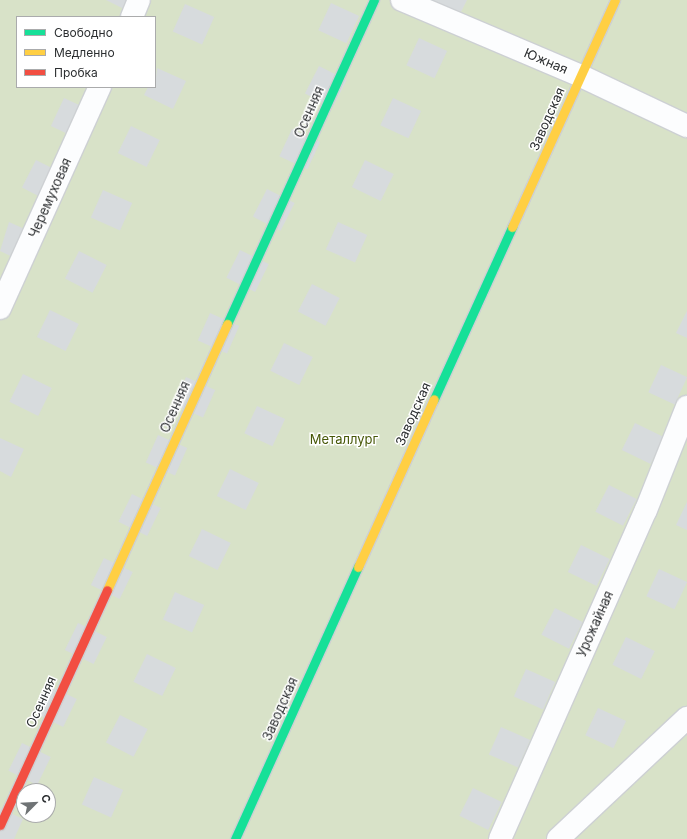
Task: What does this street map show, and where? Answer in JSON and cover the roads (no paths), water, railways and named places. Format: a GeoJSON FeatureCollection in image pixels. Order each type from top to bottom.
{"type":"FeatureCollection","features":[{"type":"Feature","properties":{"kind":"street"},"geometry":{"type":"LineString","coordinates":[[132,16],[139,0]]}},
{"type":"Feature","properties":{"kind":"street","name":"Осенняя"},"geometry":{"type":"LineString","coordinates":[[0,825],[374,0]]}},
{"type":"Feature","properties":{"kind":"street","name":"Южная"},"geometry":{"type":"LineString","coordinates":[[402,0],[581,76],[687,126]]}},
{"type":"Feature","properties":{"kind":"street","name":"Заводская"},"geometry":{"type":"LineString","coordinates":[[235,839],[615,0]]}},
{"type":"Feature","properties":{"kind":"street","name":"Черемуховая"},"geometry":{"type":"LineString","coordinates":[[0,308],[100,88]]}},
{"type":"Feature","properties":{"kind":"street","name":"Урожайная"},"geometry":{"type":"LineString","coordinates":[[500,839],[646,510],[687,407]]}},
{"type":"Feature","properties":{"kind":"street"},"geometry":{"type":"LineString","coordinates":[[558,839],[687,718]]}},
{"type":"Feature","properties":{"kind":"park label","name":"Металлург"},"geometry":{"type":"Point","coordinates":[344,439]}}]}
